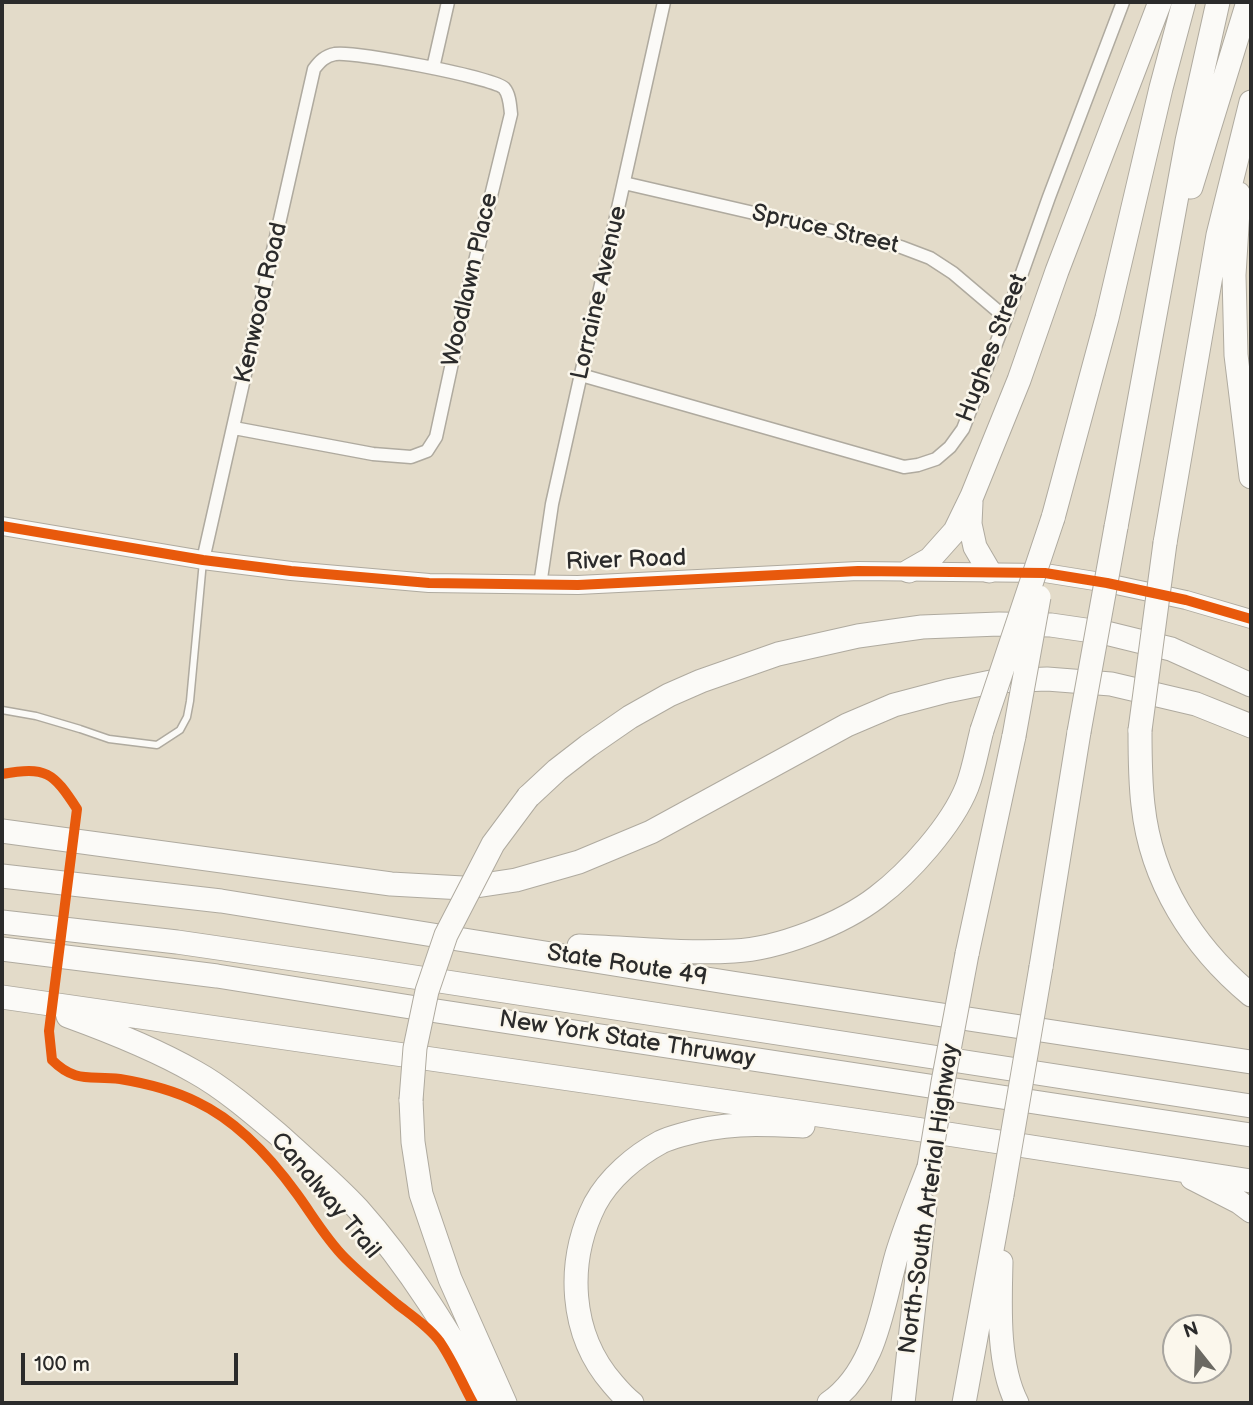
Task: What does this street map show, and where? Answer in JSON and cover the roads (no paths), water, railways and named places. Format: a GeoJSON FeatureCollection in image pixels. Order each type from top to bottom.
{"type":"FeatureCollection","features":[{"type":"Feature","properties":{"kind":"highway"},"geometry":{"type":"LineString","coordinates":[[909,571],[930,559],[954,531],[972,496],[1019,380],[1057,271],[1160,2]]}},
{"type":"Feature","properties":{"kind":"highway"},"geometry":{"type":"LineString","coordinates":[[480,943],[684,951],[735,951],[767,946],[798,937],[838,920],[876,898],[922,856],[967,788],[982,730],[1053,518],[1107,318],[1184,2]]}},
{"type":"Feature","properties":{"kind":"highway"},"geometry":{"type":"LineString","coordinates":[[964,1403],[1116,527],[1187,141],[1218,2]]}},
{"type":"Feature","properties":{"kind":"highway"},"geometry":{"type":"LineString","coordinates":[[1165,263],[1248,2]]}},
{"type":"Feature","properties":{"kind":"highway"},"geometry":{"type":"LineString","coordinates":[[1251,102],[1218,235],[1165,542],[1140,730],[1143,807],[1153,853],[1168,892],[1195,938],[1222,969],[1251,995]]}},
{"type":"Feature","properties":{"kind":"highway"},"geometry":{"type":"LineString","coordinates":[[1244,130],[1234,275],[1236,355],[1251,477]]}},
{"type":"Feature","properties":{"kind":"highway"},"geometry":{"type":"LineString","coordinates":[[972,496],[970,524],[975,547],[989,571]]}},
{"type":"Feature","properties":{"kind":"highway","name":"North-South Arterial Highway"},"geometry":{"type":"LineString","coordinates":[[903,1403],[929,1167],[967,954],[1014,736],[1053,518]]}},
{"type":"Feature","properties":{"kind":"highway"},"geometry":{"type":"LineString","coordinates":[[505,1403],[450,1279],[421,1194],[412,1142],[411,1100],[417,1037],[427,991],[446,935],[493,844],[528,797],[588,746],[629,717],[669,695],[778,654],[858,636],[922,627],[1051,625],[1106,633],[1171,649],[1251,674]]}},
{"type":"Feature","properties":{"kind":"highway"},"geometry":{"type":"LineString","coordinates":[[1171,649],[1251,685]]}},
{"type":"Feature","properties":{"kind":"highway"},"geometry":{"type":"LineString","coordinates":[[2,831],[391,884],[463,888],[516,880],[579,862],[651,832],[847,725],[894,705],[947,691],[996,681],[1046,679],[1111,684],[1196,704],[1251,726]]}},
{"type":"Feature","properties":{"kind":"highway","name":"State Route 49"},"geometry":{"type":"LineString","coordinates":[[2,876],[221,901],[1251,1062]]}},
{"type":"Feature","properties":{"kind":"highway","name":"New York State Thruway"},"geometry":{"type":"LineString","coordinates":[[2,922],[177,942],[362,969],[1251,1106]]}},
{"type":"Feature","properties":{"kind":"highway","name":"New York State Thruway"},"geometry":{"type":"LineString","coordinates":[[2,949],[217,976],[1251,1135]]}},
{"type":"Feature","properties":{"kind":"highway"},"geometry":{"type":"LineString","coordinates":[[12,998],[909,1128],[1251,1181]]}},
{"type":"Feature","properties":{"kind":"highway"},"geometry":{"type":"LineString","coordinates":[[12,998],[161,1053],[198,1073],[254,1114],[305,1158],[376,1230],[432,1306],[489,1403]]}},
{"type":"Feature","properties":{"kind":"highway"},"geometry":{"type":"LineString","coordinates":[[632,1403],[604,1374],[590,1350],[578,1312],[575,1273],[582,1238],[596,1202],[613,1179],[636,1157],[663,1141],[699,1129],[741,1123],[909,1128]]}},
{"type":"Feature","properties":{"kind":"highway"},"geometry":{"type":"LineString","coordinates":[[829,1403],[852,1382],[871,1351],[898,1253],[929,1167]]}},
{"type":"Feature","properties":{"kind":"highway"},"geometry":{"type":"LineString","coordinates":[[1173,1169],[1239,1202],[1251,1211]]}},
{"type":"Feature","properties":{"kind":"highway"},"geometry":{"type":"LineString","coordinates":[[1002,1195],[1000,1278],[1003,1359],[1017,1403]]}},
{"type":"Feature","properties":{"kind":"main road","name":"River Road"},"geometry":{"type":"LineString","coordinates":[[2,526],[203,560],[429,583],[578,585],[858,571],[1045,573],[1186,600],[1251,620]]}},
{"type":"Feature","properties":{"kind":"street"},"geometry":{"type":"LineString","coordinates":[[433,68],[448,2]]}},
{"type":"Feature","properties":{"kind":"street","name":"Lorraine Avenue"},"geometry":{"type":"LineString","coordinates":[[540,585],[552,504],[664,2]]}},
{"type":"Feature","properties":{"kind":"street","name":"Hughes Street"},"geometry":{"type":"LineString","coordinates":[[581,375],[904,467],[936,459],[950,447],[963,429],[1123,2]]}},
{"type":"Feature","properties":{"kind":"street","name":"Woodlawn Place"},"geometry":{"type":"LineString","coordinates":[[234,428],[373,454],[411,457],[427,452],[436,437],[466,298],[511,114],[509,97],[504,88],[494,83],[433,68],[348,53],[332,54]]}},
{"type":"Feature","properties":{"kind":"street","name":"Kenwood Road"},"geometry":{"type":"LineString","coordinates":[[203,560],[314,69],[322,58],[332,54]]}},
{"type":"Feature","properties":{"kind":"street","name":"Spruce Street"},"geometry":{"type":"LineString","coordinates":[[624,183],[901,247],[930,258],[953,273],[1006,318]]}},
{"type":"Feature","properties":{"kind":"lane"},"geometry":{"type":"LineString","coordinates":[[2,710],[36,716],[121,741],[158,745],[180,730],[187,717],[190,701],[203,560]]}}]}
